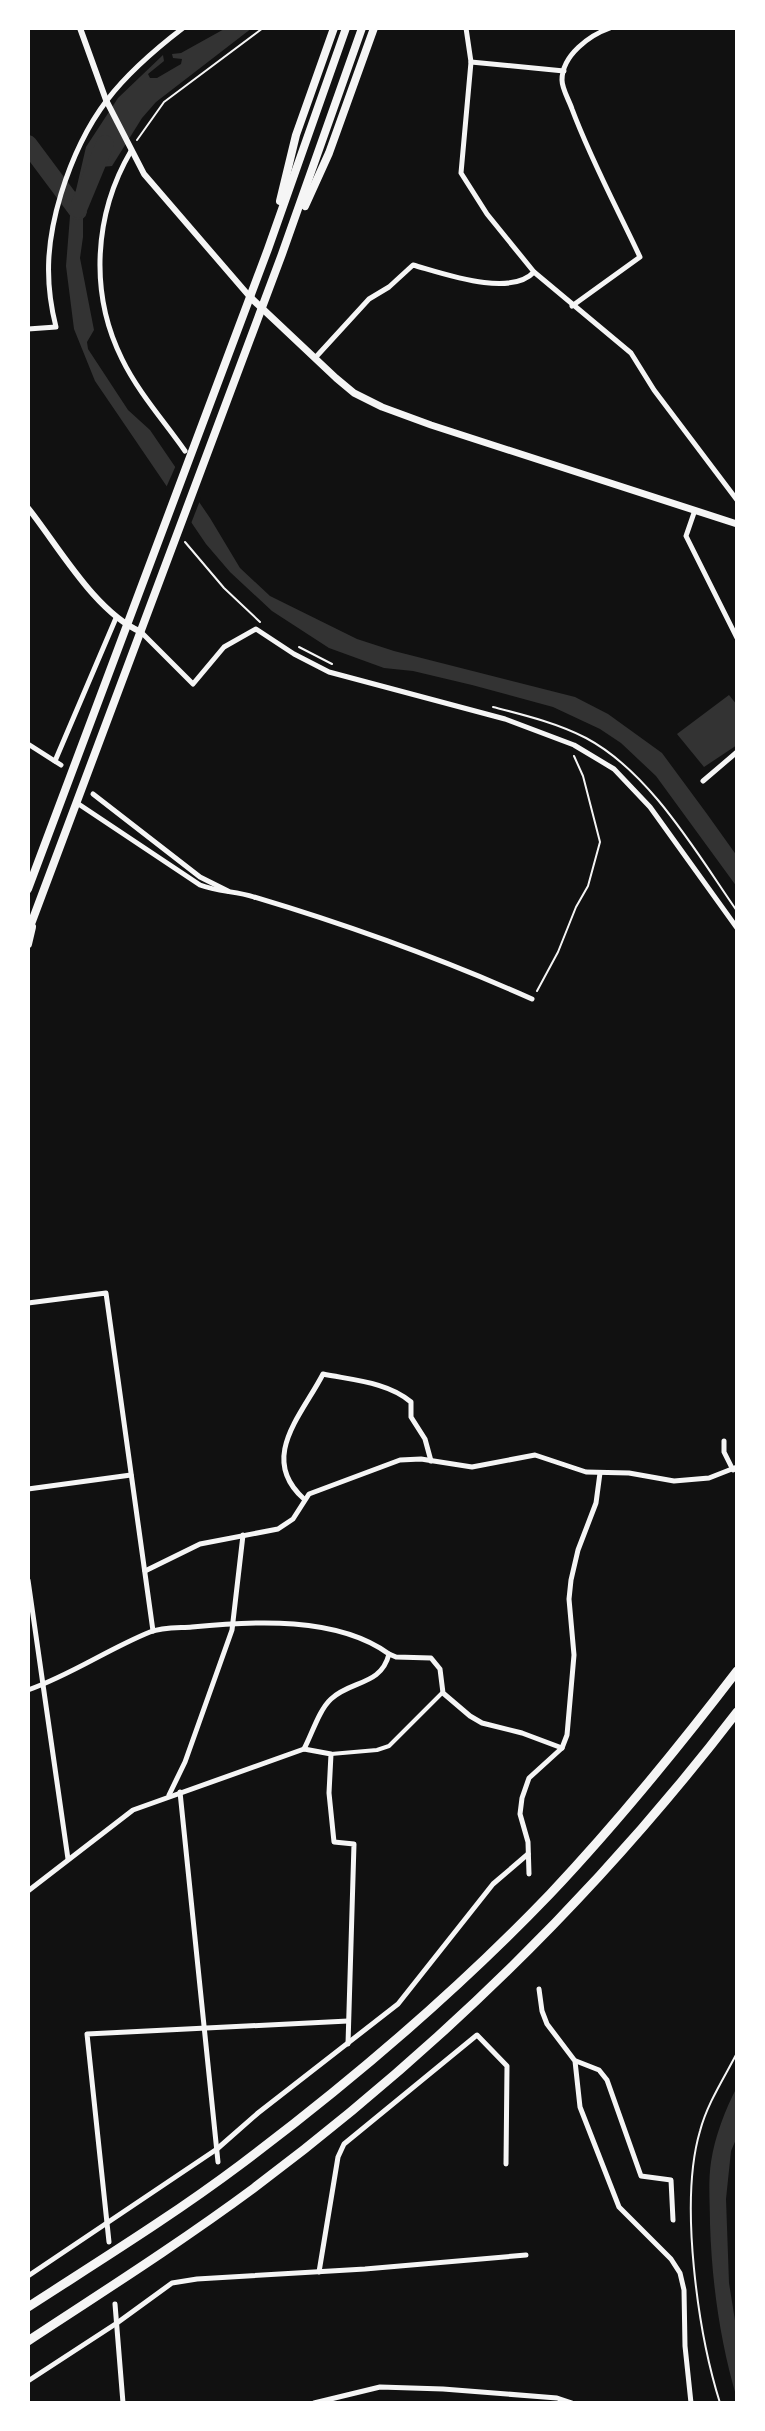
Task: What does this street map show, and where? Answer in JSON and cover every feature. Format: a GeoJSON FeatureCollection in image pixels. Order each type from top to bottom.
{"type":"FeatureCollection","features":[{"type":"Feature","properties":{"kind":"highway"},"geometry":{"type":"LineString","coordinates":[[268,249],[296,135],[334,28]]}},
{"type":"Feature","properties":{"kind":"highway"},"geometry":{"type":"LineString","coordinates":[[28,889],[268,249],[346,28]]}},
{"type":"Feature","properties":{"kind":"highway"},"geometry":{"type":"LineString","coordinates":[[28,932],[282,254],[362,28]]}},
{"type":"Feature","properties":{"kind":"highway"},"geometry":{"type":"LineString","coordinates":[[282,254],[329,153],[374,28]]}},
{"type":"Feature","properties":{"kind":"highway"},"geometry":{"type":"LineString","coordinates":[[31,875],[49,875]]}},
{"type":"Feature","properties":{"kind":"highway"},"geometry":{"type":"LineString","coordinates":[[28,944],[34,915]]}},
{"type":"Feature","properties":{"kind":"highway"},"geometry":{"type":"LineString","coordinates":[[28,2307],[239,2165],[426,2013],[498,1946],[569,1873],[672,1754],[737,1671]]}},
{"type":"Feature","properties":{"kind":"highway"},"geometry":{"type":"LineString","coordinates":[[28,2341],[255,2187],[443,2031],[569,1910],[654,1815],[737,1712]]}},
{"type":"Feature","properties":{"kind":"main road"},"geometry":{"type":"LineString","coordinates":[[250,297],[354,393],[407,417],[737,524]]}},
{"type":"Feature","properties":{"kind":"street"},"geometry":{"type":"LineString","coordinates":[[80,28],[107,101],[130,149],[161,197],[250,297]]}},
{"type":"Feature","properties":{"kind":"street"},"geometry":{"type":"LineString","coordinates":[[28,329],[56,327],[50,302],[47,252],[60,196],[81,140],[132,70],[183,28]]}},
{"type":"Feature","properties":{"kind":"street"},"geometry":{"type":"LineString","coordinates":[[466,28],[471,62],[461,173],[487,214],[534,272],[631,353],[654,390],[737,500]]}},
{"type":"Feature","properties":{"kind":"street"},"geometry":{"type":"LineString","coordinates":[[572,306],[640,257],[581,132],[562,81],[565,65],[578,48],[597,33],[610,28]]}},
{"type":"Feature","properties":{"kind":"street"},"geometry":{"type":"LineString","coordinates":[[471,62],[564,71]]}},
{"type":"Feature","properties":{"kind":"street"},"geometry":{"type":"LineString","coordinates":[[130,149],[114,185],[104,219],[100,262],[102,298],[122,359],[185,451]]}},
{"type":"Feature","properties":{"kind":"street"},"geometry":{"type":"LineString","coordinates":[[315,358],[369,299],[389,287],[413,265],[463,279],[497,284],[528,278],[534,272]]}},
{"type":"Feature","properties":{"kind":"street"},"geometry":{"type":"LineString","coordinates":[[28,508],[106,610],[141,632],[193,684],[224,647],[256,629],[329,672],[505,719],[561,739],[614,769],[650,807],[737,928]]}},
{"type":"Feature","properties":{"kind":"street"},"geometry":{"type":"LineString","coordinates":[[695,510],[686,536],[737,638]]}},
{"type":"Feature","properties":{"kind":"street"},"geometry":{"type":"LineString","coordinates":[[28,744],[58,763],[116,618]]}},
{"type":"Feature","properties":{"kind":"street"},"geometry":{"type":"LineString","coordinates":[[703,781],[737,752]]}},
{"type":"Feature","properties":{"kind":"street"},"geometry":{"type":"LineString","coordinates":[[93,794],[200,877],[229,891]]}},
{"type":"Feature","properties":{"kind":"street"},"geometry":{"type":"LineString","coordinates":[[76,803],[200,885],[216,891],[250,895],[459,967],[532,999]]}},
{"type":"Feature","properties":{"kind":"street"},"geometry":{"type":"LineString","coordinates":[[28,1303],[106,1293],[153,1631]]}},
{"type":"Feature","properties":{"kind":"street"},"geometry":{"type":"LineString","coordinates":[[304,1499],[288,1483],[283,1446],[323,1374],[375,1384],[402,1394],[411,1402],[411,1417],[425,1439],[431,1461]]}},
{"type":"Feature","properties":{"kind":"street"},"geometry":{"type":"LineString","coordinates":[[145,1571],[200,1544],[284,1527],[293,1519],[304,1499],[317,1491],[393,1461],[431,1461],[472,1467],[535,1455],[586,1472],[629,1473],[692,1481],[735,1469],[724,1452],[724,1441]]}},
{"type":"Feature","properties":{"kind":"street"},"geometry":{"type":"LineString","coordinates":[[529,1874],[528,1842],[520,1814],[525,1784],[562,1748],[567,1735],[574,1655],[569,1599],[571,1580],[578,1550],[596,1503],[600,1473]]}},
{"type":"Feature","properties":{"kind":"street"},"geometry":{"type":"LineString","coordinates":[[28,1489],[131,1475]]}},
{"type":"Feature","properties":{"kind":"street"},"geometry":{"type":"LineString","coordinates":[[169,1796],[185,1762],[234,1623],[243,1535]]}},
{"type":"Feature","properties":{"kind":"street"},"geometry":{"type":"LineString","coordinates":[[28,1580],[68,1859]]}},
{"type":"Feature","properties":{"kind":"street"},"geometry":{"type":"LineString","coordinates":[[28,1690],[153,1631],[234,1623],[292,1624],[334,1631],[377,1646],[396,1657],[422,1656],[437,1663],[443,1693],[470,1716],[482,1723],[562,1748]]}},
{"type":"Feature","properties":{"kind":"street"},"geometry":{"type":"LineString","coordinates":[[304,1749],[330,1699],[374,1679],[384,1668],[389,1654]]}},
{"type":"Feature","properties":{"kind":"street"},"geometry":{"type":"LineString","coordinates":[[28,1891],[133,1810],[304,1749],[331,1754],[389,1746],[443,1693]]}},
{"type":"Feature","properties":{"kind":"street"},"geometry":{"type":"LineString","coordinates":[[331,1754],[329,1793],[334,1842],[354,1844],[348,2045]]}},
{"type":"Feature","properties":{"kind":"street"},"geometry":{"type":"LineString","coordinates":[[180,1792],[218,2162]]}},
{"type":"Feature","properties":{"kind":"street"},"geometry":{"type":"LineString","coordinates":[[28,2276],[217,2149],[258,2113],[398,2004],[493,1884],[528,1854]]}},
{"type":"Feature","properties":{"kind":"street"},"geometry":{"type":"LineString","coordinates":[[539,1989],[547,2024],[575,2061],[583,2118],[619,2207],[671,2259],[680,2273],[684,2290],[684,2335],[691,2403]]}},
{"type":"Feature","properties":{"kind":"street"},"geometry":{"type":"LineString","coordinates":[[109,2242],[87,2034],[348,2021]]}},
{"type":"Feature","properties":{"kind":"street"},"geometry":{"type":"LineString","coordinates":[[319,2272],[338,2157],[344,2144],[477,2035],[507,2066],[506,2164]]}},
{"type":"Feature","properties":{"kind":"street"},"geometry":{"type":"LineString","coordinates":[[575,2061],[599,2070],[607,2080],[641,2176],[671,2180],[673,2220]]}},
{"type":"Feature","properties":{"kind":"street"},"geometry":{"type":"LineString","coordinates":[[28,2381],[172,2283],[526,2255]]}},
{"type":"Feature","properties":{"kind":"street"},"geometry":{"type":"LineString","coordinates":[[115,2304],[123,2403]]}},
{"type":"Feature","properties":{"kind":"street"},"geometry":{"type":"LineString","coordinates":[[314,2403],[380,2387],[557,2398],[572,2403]]}},
{"type":"Feature","properties":{"kind":"path"},"geometry":{"type":"LineString","coordinates":[[130,149],[164,102],[263,28]]}},
{"type":"Feature","properties":{"kind":"path"},"geometry":{"type":"LineString","coordinates":[[532,999],[558,952],[588,886],[600,842],[583,776],[572,751],[561,739]]}},
{"type":"Feature","properties":{"kind":"path"},"geometry":{"type":"LineString","coordinates":[[720,2403],[706,2351],[700,2312],[695,2270],[693,2184],[701,2127],[737,2053]]}},
{"type":"Feature","properties":{"kind":"shaded area"},"geometry":{"type":"Polygon","coordinates":[[[226,28],[252,28],[156,102],[142,118],[112,166],[91,168],[83,206],[80,258],[94,330],[87,342],[88,349],[128,410],[150,430],[240,568],[270,596],[357,639],[575,697],[608,714],[662,753],[737,856],[737,887],[656,776],[621,743],[600,729],[553,707],[413,671],[384,668],[329,648],[272,611],[230,572],[206,544],[95,381],[74,329],[66,266],[70,216],[86,147],[118,98],[163,55],[164,61],[148,74],[150,78],[157,78],[181,64],[182,59],[173,58],[172,54],[181,53],[226,28]]]}},
{"type":"Feature","properties":{"kind":"shaded area"},"geometry":{"type":"Polygon","coordinates":[[[729,695],[737,705],[737,745],[704,767],[677,734],[729,695]]]}},
{"type":"Feature","properties":{"kind":"shaded area"},"geometry":{"type":"Polygon","coordinates":[[[737,2087],[737,2137],[731,2151],[726,2199],[729,2283],[737,2333],[737,2399],[715,2290],[709,2185],[715,2143],[737,2087]]]}},
{"type":"Feature","properties":{"kind":"pier"},"geometry":{"type":"Polygon","coordinates":[[[177,463],[201,498],[190,526],[165,490],[177,463]]]}},
{"type":"Feature","properties":{"kind":"waterway"},"geometry":{"type":"LineString","coordinates":[[28,144],[78,211]]}},
{"type":"Feature","properties":{"kind":"waterway"},"geometry":{"type":"LineString","coordinates":[[78,209],[105,144]]}}]}
